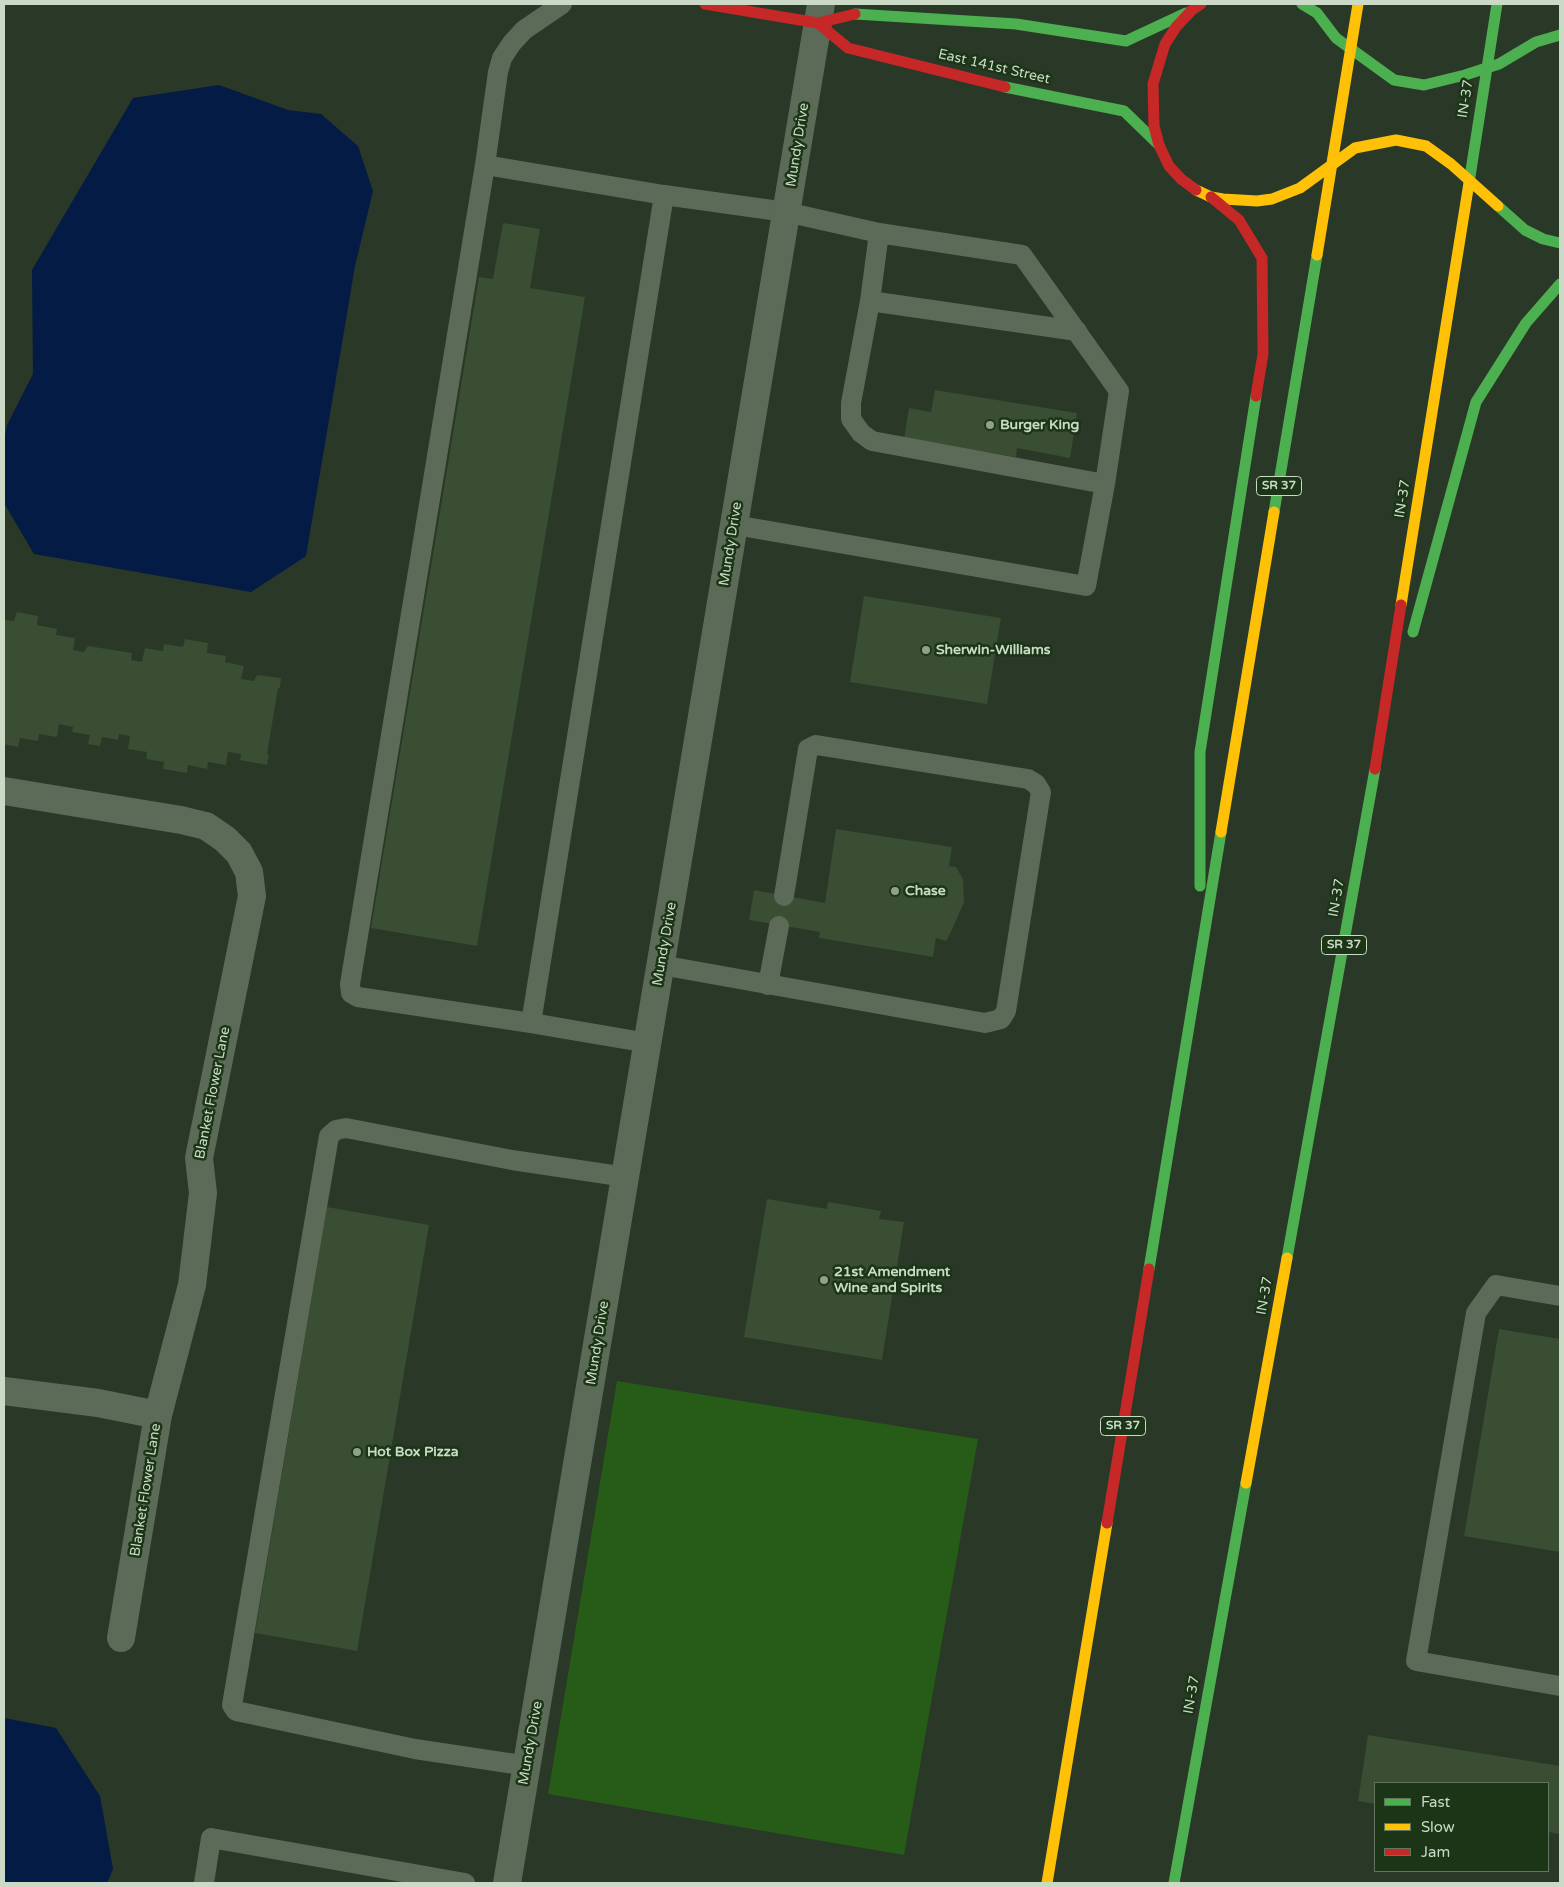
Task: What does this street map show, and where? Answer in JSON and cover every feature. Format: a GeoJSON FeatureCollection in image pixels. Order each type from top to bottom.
{"type":"FeatureCollection","features":[{"type":"Feature","properties":{"kind":"main road"},"geometry":{"type":"LineString","coordinates":[[705,4],[820,13],[1016,24],[1126,41],[1197,7]]}},
{"type":"Feature","properties":{"kind":"main road"},"geometry":{"type":"LineString","coordinates":[[1302,4],[1317,13],[1336,38],[1394,80],[1424,85],[1500,64],[1536,42],[1560,35]]}},
{"type":"Feature","properties":{"kind":"main road","name":"SR 37"},"geometry":{"type":"LineString","coordinates":[[1048,1883],[1358,4]]}},
{"type":"Feature","properties":{"kind":"main road","name":"IN-37"},"geometry":{"type":"LineString","coordinates":[[1174,1883],[1378,759],[1497,4]]}},
{"type":"Feature","properties":{"kind":"main road"},"geometry":{"type":"LineString","coordinates":[[1197,7],[1176,27],[1165,44],[1154,77],[1152,105],[1154,126],[1159,145],[1169,166],[1195,190],[1211,197],[1239,220],[1262,258],[1263,354],[1200,752],[1199,968]]}},
{"type":"Feature","properties":{"kind":"main road","name":"East 141st Street"},"geometry":{"type":"LineString","coordinates":[[820,13],[848,48],[1019,90],[1124,111],[1159,145]]}},
{"type":"Feature","properties":{"kind":"main road"},"geometry":{"type":"LineString","coordinates":[[1211,197],[1257,201],[1272,199],[1291,193],[1355,148],[1396,140],[1426,146],[1451,164],[1525,230],[1543,239],[1560,243]]}},
{"type":"Feature","properties":{"kind":"main road"},"geometry":{"type":"LineString","coordinates":[[1409,646],[1476,402],[1526,322],[1560,284]]}},
{"type":"Feature","properties":{"kind":"main road"},"geometry":{"type":"LineString","coordinates":[[1378,759],[1404,665]]}},
{"type":"Feature","properties":{"kind":"street","name":"Mundy Drive"},"geometry":{"type":"LineString","coordinates":[[507,1883],[820,13]]}},
{"type":"Feature","properties":{"kind":"street","name":"Blanket Flower Lane"},"geometry":{"type":"LineString","coordinates":[[4,791],[181,820],[206,826],[226,838],[239,853],[249,872],[252,896],[199,1158],[203,1193],[192,1285],[158,1415],[121,1638]]}},
{"type":"Feature","properties":{"kind":"street"},"geometry":{"type":"LineString","coordinates":[[4,1390],[98,1403],[158,1415]]}},
{"type":"Feature","properties":{"kind":"lane"},"geometry":{"type":"LineString","coordinates":[[562,4],[524,30],[502,58],[498,72],[485,165],[350,984],[351,992],[358,997],[648,1043]]}},
{"type":"Feature","properties":{"kind":"lane"},"geometry":{"type":"LineString","coordinates":[[485,165],[664,195],[786,212],[879,233],[1022,255],[1119,391],[1105,484],[1086,586],[735,525]]}},
{"type":"Feature","properties":{"kind":"lane"},"geometry":{"type":"LineString","coordinates":[[531,1023],[664,195]]}},
{"type":"Feature","properties":{"kind":"lane"},"geometry":{"type":"LineString","coordinates":[[879,233],[870,301],[851,403],[851,419],[861,433],[872,441],[1105,484]]}},
{"type":"Feature","properties":{"kind":"lane"},"geometry":{"type":"LineString","coordinates":[[870,301],[1077,332]]}},
{"type":"Feature","properties":{"kind":"lane"},"geometry":{"type":"LineString","coordinates":[[661,965],[985,1023],[1001,1019],[1006,1011],[1041,792],[1036,784],[1028,779],[816,745],[808,749],[784,896]]}},
{"type":"Feature","properties":{"kind":"lane"},"geometry":{"type":"LineString","coordinates":[[768,985],[778,926]]}},
{"type":"Feature","properties":{"kind":"lane"},"geometry":{"type":"LineString","coordinates":[[528,1766],[416,1749],[236,1711],[232,1705],[329,1136],[336,1130],[346,1128],[512,1160],[626,1177]]}},
{"type":"Feature","properties":{"kind":"lane"},"geometry":{"type":"LineString","coordinates":[[1560,1296],[1496,1285],[1476,1313],[1416,1661],[1560,1686]]}},
{"type":"Feature","properties":{"kind":"lane"},"geometry":{"type":"LineString","coordinates":[[204,1883],[211,1838],[464,1883]]}},
{"type":"Feature","properties":{"kind":"green space"},"geometry":{"type":"Polygon","coordinates":[[[617,1381],[978,1439],[904,1855],[548,1794],[617,1381]]]}},
{"type":"Feature","properties":{"kind":"water"},"geometry":{"type":"Polygon","coordinates":[[[219,85],[288,110],[321,114],[358,146],[373,191],[355,266],[306,556],[251,592],[34,554],[4,503],[4,441],[7,425],[33,374],[32,270],[133,98],[219,85]]]}},
{"type":"Feature","properties":{"kind":"water"},"geometry":{"type":"Polygon","coordinates":[[[4,1718],[56,1728],[100,1796],[113,1869],[107,1883],[4,1883],[4,1718]]]}},
{"type":"Feature","properties":{"kind":"building"},"geometry":{"type":"Polygon","coordinates":[[[503,223],[540,229],[530,288],[585,297],[477,946],[371,928],[479,277],[493,279],[503,223]]]}},
{"type":"Feature","properties":{"kind":"building","name":"Burger King"},"geometry":{"type":"Polygon","coordinates":[[[935,390],[1077,413],[1070,458],[1017,448],[1016,457],[904,438],[909,408],[931,412],[935,390]]]}},
{"type":"Feature","properties":{"kind":"building","name":"Sherwin-Williams"},"geometry":{"type":"Polygon","coordinates":[[[864,596],[1001,618],[987,704],[850,682],[864,596]]]}},
{"type":"Feature","properties":{"kind":"building"},"geometry":{"type":"Polygon","coordinates":[[[17,612],[38,616],[37,625],[57,629],[56,635],[75,638],[73,650],[84,652],[88,646],[132,653],[131,660],[142,662],[145,648],[163,651],[164,644],[183,647],[185,639],[208,643],[207,653],[226,656],[225,662],[244,666],[241,679],[254,681],[257,675],[281,678],[267,754],[269,754],[267,765],[240,760],[241,754],[228,752],[226,765],[208,762],[207,769],[188,765],[187,773],[163,769],[164,762],[146,759],[147,752],[128,749],[130,736],[119,734],[118,740],[102,737],[100,746],[88,744],[90,735],[72,732],[73,727],[59,724],[57,737],[39,734],[38,741],[20,738],[18,747],[4,744],[4,620],[14,621],[17,612]]]}},
{"type":"Feature","properties":{"kind":"building","name":"Chase"},"geometry":{"type":"Polygon","coordinates":[[[836,829],[952,847],[949,866],[956,867],[963,879],[964,902],[946,941],[936,938],[933,957],[819,938],[820,932],[749,920],[754,890],[825,903],[836,829]]]}},
{"type":"Feature","properties":{"kind":"building","name":"21st Amendment Wine and Spirits"},"geometry":{"type":"Polygon","coordinates":[[[767,1199],[827,1209],[828,1202],[881,1211],[879,1219],[904,1222],[882,1360],[744,1337],[767,1199]]]}},
{"type":"Feature","properties":{"kind":"building"},"geometry":{"type":"Polygon","coordinates":[[[327,1207],[429,1225],[357,1651],[255,1633],[327,1207]]]}},
{"type":"Feature","properties":{"kind":"building"},"geometry":{"type":"Polygon","coordinates":[[[1499,1329],[1560,1339],[1560,1552],[1464,1536],[1499,1329]]]}},
{"type":"Feature","properties":{"kind":"building"},"geometry":{"type":"Polygon","coordinates":[[[1368,1735],[1560,1766],[1560,1834],[1549,1832],[1549,1782],[1374,1782],[1374,1804],[1358,1801],[1368,1735]]]}},
{"type":"Feature","properties":{"kind":"traffic: fast"},"geometry":{"type":"LineString","coordinates":[[1302,4],[1317,13],[1336,38],[1394,80],[1424,85],[1499,64],[1536,42],[1560,35]]}},
{"type":"Feature","properties":{"kind":"traffic: fast"},"geometry":{"type":"LineString","coordinates":[[1469,183],[1497,4]]}},
{"type":"Feature","properties":{"kind":"traffic: fast"},"geometry":{"type":"LineString","coordinates":[[855,14],[1016,24],[1126,41],[1186,13]]}},
{"type":"Feature","properties":{"kind":"traffic: fast"},"geometry":{"type":"LineString","coordinates":[[1005,87],[1124,111],[1159,145]]}},
{"type":"Feature","properties":{"kind":"traffic: fast"},"geometry":{"type":"LineString","coordinates":[[1498,206],[1525,230],[1543,239],[1560,243]]}},
{"type":"Feature","properties":{"kind":"traffic: fast"},"geometry":{"type":"LineString","coordinates":[[1274,512],[1317,255]]}},
{"type":"Feature","properties":{"kind":"traffic: fast"},"geometry":{"type":"LineString","coordinates":[[1413,632],[1476,402],[1526,323],[1560,284]]}},
{"type":"Feature","properties":{"kind":"traffic: fast"},"geometry":{"type":"LineString","coordinates":[[1200,886],[1200,752],[1256,396]]}},
{"type":"Feature","properties":{"kind":"traffic: fast"},"geometry":{"type":"LineString","coordinates":[[1287,1258],[1375,769]]}},
{"type":"Feature","properties":{"kind":"traffic: fast"},"geometry":{"type":"LineString","coordinates":[[1149,1269],[1221,832]]}},
{"type":"Feature","properties":{"kind":"traffic: fast"},"geometry":{"type":"LineString","coordinates":[[1174,1883],[1246,1483]]}},
{"type":"Feature","properties":{"kind":"traffic: slow"},"geometry":{"type":"LineString","coordinates":[[1317,255],[1358,4]]}},
{"type":"Feature","properties":{"kind":"traffic: slow"},"geometry":{"type":"LineString","coordinates":[[1196,190],[1211,197],[1223,199],[1257,201],[1272,199],[1300,188],[1355,148],[1396,140],[1426,146],[1451,164],[1498,206]]}},
{"type":"Feature","properties":{"kind":"traffic: slow"},"geometry":{"type":"LineString","coordinates":[[1401,605],[1469,183]]}},
{"type":"Feature","properties":{"kind":"traffic: slow"},"geometry":{"type":"LineString","coordinates":[[1221,832],[1274,512]]}},
{"type":"Feature","properties":{"kind":"traffic: slow"},"geometry":{"type":"LineString","coordinates":[[1246,1483],[1287,1258]]}},
{"type":"Feature","properties":{"kind":"traffic: slow"},"geometry":{"type":"LineString","coordinates":[[1047,1883],[1107,1523]]}},
{"type":"Feature","properties":{"kind":"traffic: jam"},"geometry":{"type":"LineString","coordinates":[[705,4],[818,23],[855,14]]}},
{"type":"Feature","properties":{"kind":"traffic: jam"},"geometry":{"type":"LineString","coordinates":[[1196,190],[1181,179],[1169,166],[1159,145],[1154,126],[1153,84],[1165,44],[1176,27],[1192,10],[1201,4]]}},
{"type":"Feature","properties":{"kind":"traffic: jam"},"geometry":{"type":"LineString","coordinates":[[818,23],[848,48],[1005,87]]}},
{"type":"Feature","properties":{"kind":"traffic: jam"},"geometry":{"type":"LineString","coordinates":[[1211,197],[1239,220],[1262,258],[1263,354],[1256,396]]}},
{"type":"Feature","properties":{"kind":"traffic: jam"},"geometry":{"type":"LineString","coordinates":[[1375,769],[1401,605]]}},
{"type":"Feature","properties":{"kind":"traffic: jam"},"geometry":{"type":"LineString","coordinates":[[1107,1523],[1149,1269]]}},
{"type":"Feature","properties":{"kind":"place","name":"Burger King"},"geometry":{"type":"Point","coordinates":[990,425]}},
{"type":"Feature","properties":{"kind":"place","name":"Sherwin-Williams"},"geometry":{"type":"Point","coordinates":[926,650]}},
{"type":"Feature","properties":{"kind":"place","name":"Chase"},"geometry":{"type":"Point","coordinates":[895,891]}},
{"type":"Feature","properties":{"kind":"place","name":"21st Amendment Wine and Spirits"},"geometry":{"type":"Point","coordinates":[824,1280]}},
{"type":"Feature","properties":{"kind":"place","name":"Hot Box Pizza"},"geometry":{"type":"Point","coordinates":[357,1452]}}]}
